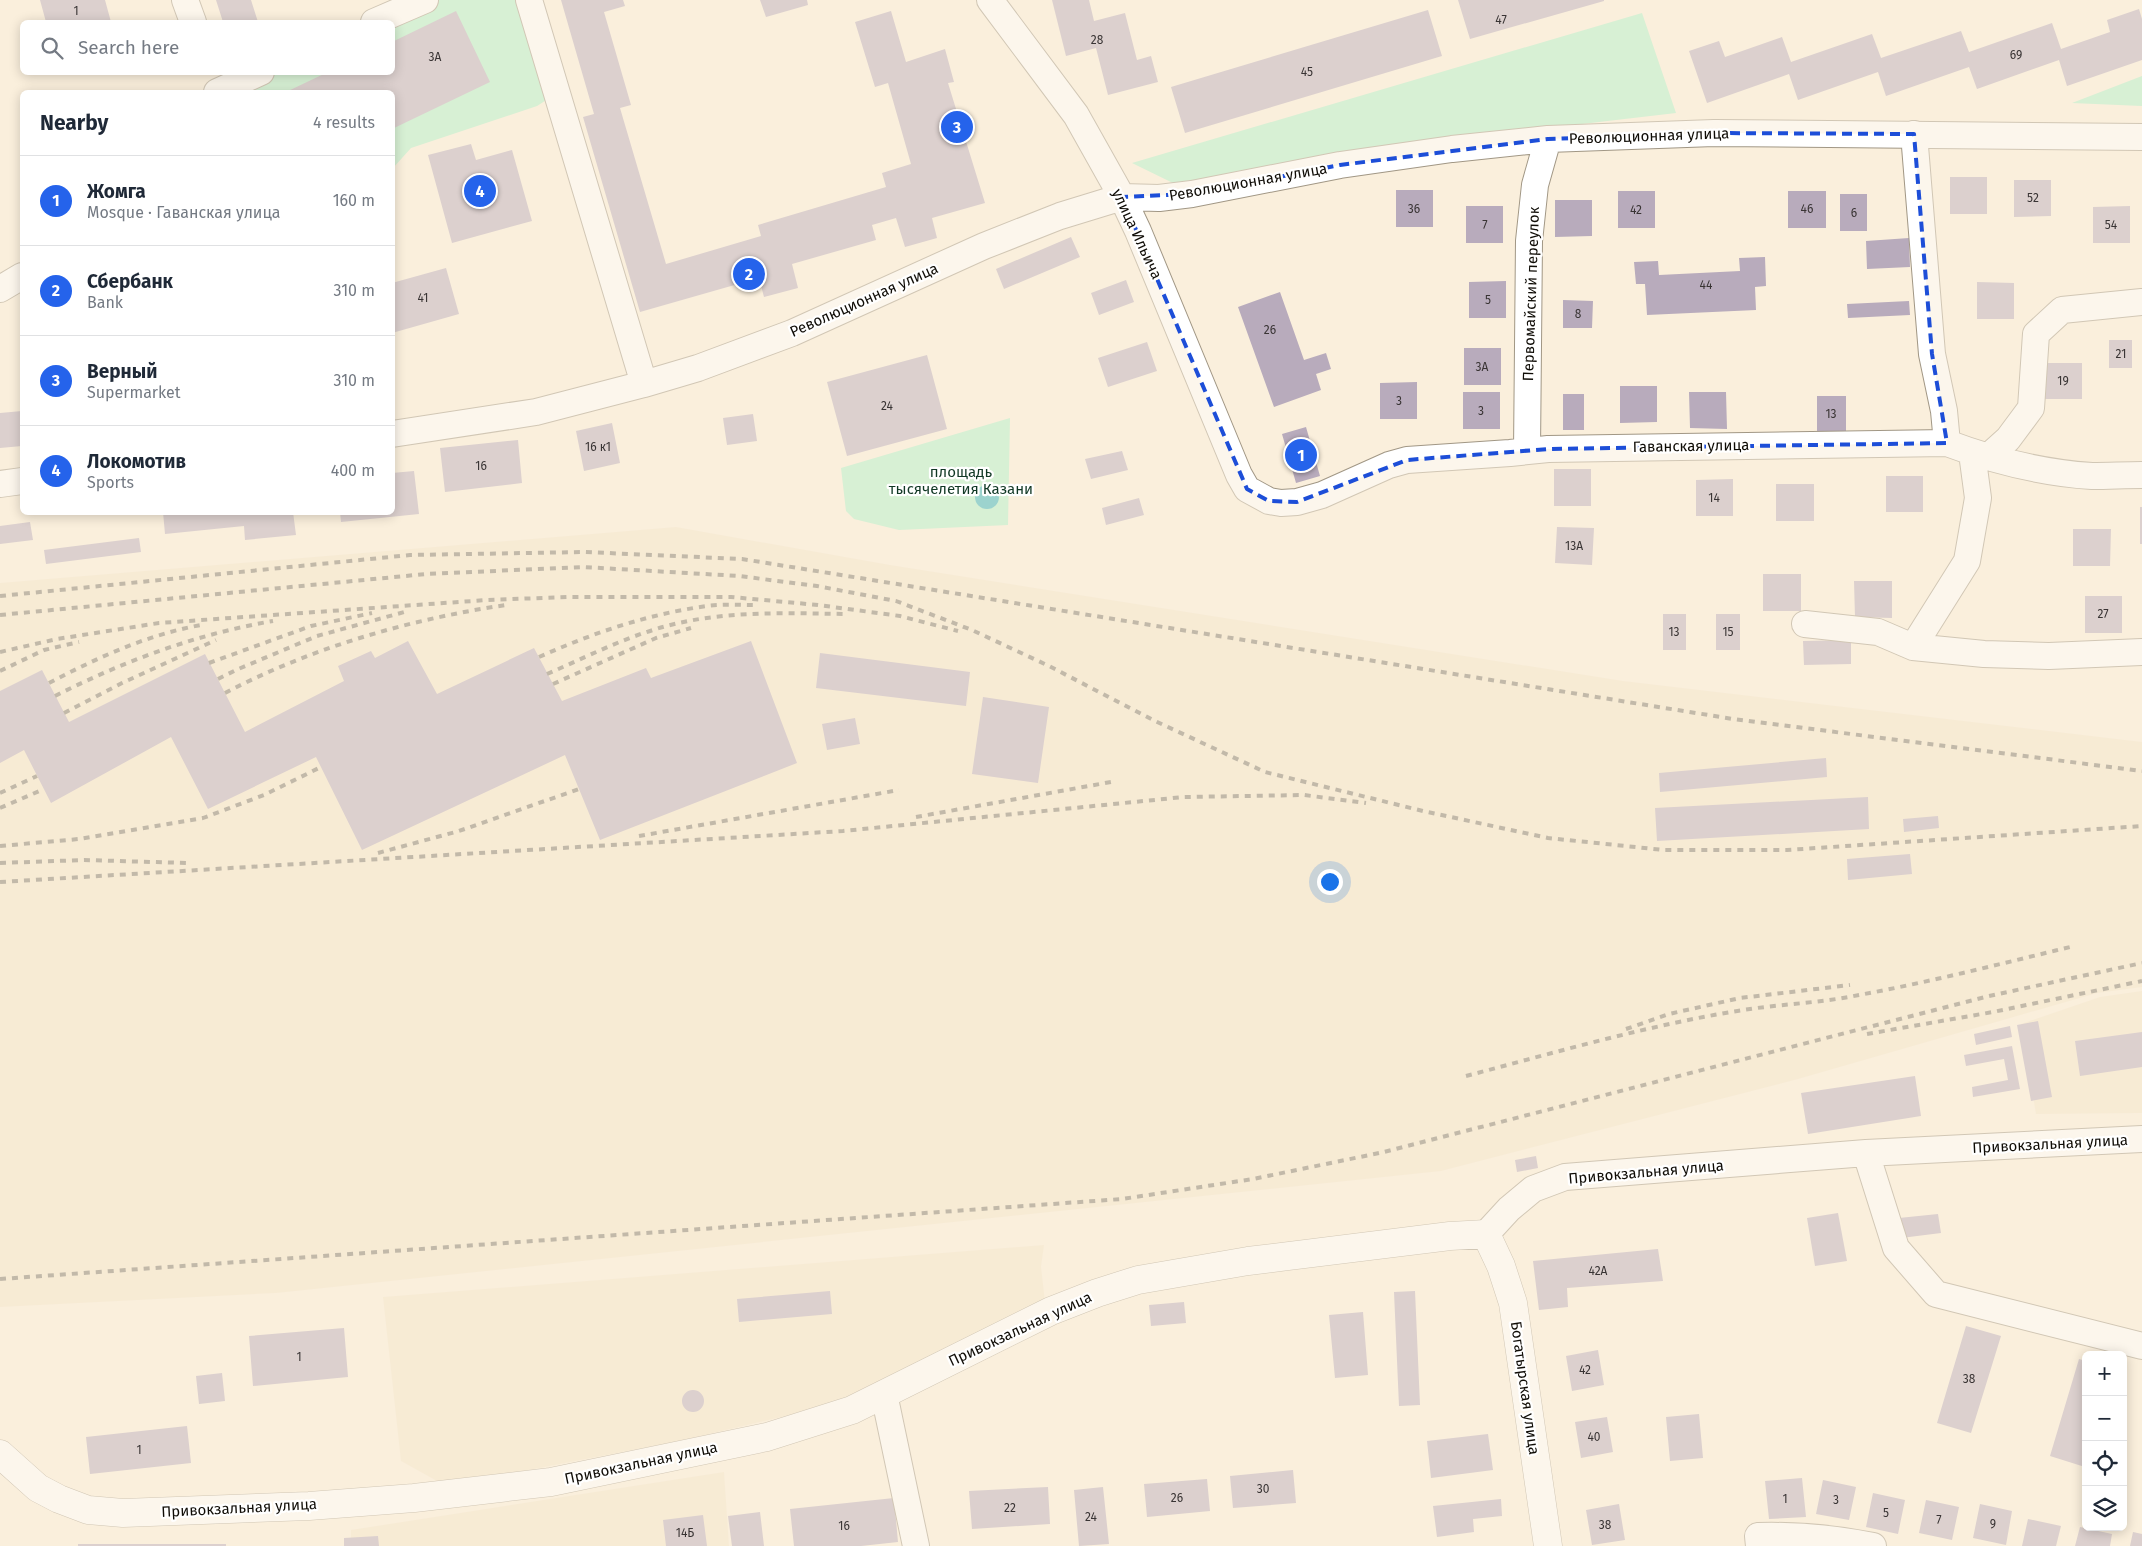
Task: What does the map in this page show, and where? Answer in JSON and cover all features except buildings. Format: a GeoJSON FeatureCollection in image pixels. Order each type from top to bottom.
{"type":"FeatureCollection","features":[{"type":"Feature","properties":{"kind":"main road","name":"Привокзальная улица"},"geometry":{"type":"LineString","coordinates":[[0,1454],[38,1488],[58,1499],[88,1510],[123,1513],[318,1505],[414,1498],[551,1482],[767,1437],[852,1410],[1052,1311],[1097,1293],[1138,1280],[1248,1261],[1450,1236],[1486,1234]]}},
{"type":"Feature","properties":{"kind":"main road","name":"Богатырская улица"},"geometry":{"type":"LineString","coordinates":[[1486,1234],[1502,1266],[1513,1303],[1548,1546]]}},
{"type":"Feature","properties":{"kind":"street"},"geometry":{"type":"LineString","coordinates":[[185,0],[192,20]]}},
{"type":"Feature","properties":{"kind":"street"},"geometry":{"type":"LineString","coordinates":[[379,20],[425,0]]}},
{"type":"Feature","properties":{"kind":"street"},"geometry":{"type":"LineString","coordinates":[[529,0],[644,384]]}},
{"type":"Feature","properties":{"kind":"street","name":"улица Ильича"},"geometry":{"type":"LineString","coordinates":[[990,0],[1076,115],[1122,197],[1138,231],[1233,461],[1247,489]]}},
{"type":"Feature","properties":{"kind":"street"},"geometry":{"type":"LineString","coordinates":[[211,75],[216,90]]}},
{"type":"Feature","properties":{"kind":"street"},"geometry":{"type":"LineString","coordinates":[[221,90],[254,75]]}},
{"type":"Feature","properties":{"kind":"street","name":"Революционная улица"},"geometry":{"type":"LineString","coordinates":[[395,434],[536,412],[644,384],[726,358],[792,333],[984,246],[1060,216],[1122,197],[1159,198],[1192,194],[1340,165],[1452,149],[1548,139],[1714,133],[2142,137]]}},
{"type":"Feature","properties":{"kind":"street"},"geometry":{"type":"LineString","coordinates":[[1914,134],[1932,354],[1944,411],[1947,443]]}},
{"type":"Feature","properties":{"kind":"street","name":"Первомайский переулок"},"geometry":{"type":"LineString","coordinates":[[1527,451],[1529,241],[1535,185],[1548,139]]}},
{"type":"Feature","properties":{"kind":"street"},"geometry":{"type":"LineString","coordinates":[[0,288],[20,277]]}},
{"type":"Feature","properties":{"kind":"street"},"geometry":{"type":"LineString","coordinates":[[1913,647],[1967,560],[1978,498],[1980,455],[2008,438],[2031,408],[2036,334],[2062,310],[2142,302]]}},
{"type":"Feature","properties":{"kind":"street","name":"Гаванская улица"},"geometry":{"type":"LineString","coordinates":[[1247,489],[1269,501],[1281,503],[1297,502],[1322,495],[1389,465],[1407,460],[1548,448],[1947,443],[1980,455],[2053,471],[2092,476],[2142,475]]}},
{"type":"Feature","properties":{"kind":"street"},"geometry":{"type":"LineString","coordinates":[[0,484],[20,481]]}},
{"type":"Feature","properties":{"kind":"street"},"geometry":{"type":"LineString","coordinates":[[1805,624],[1878,632],[1913,647],[1984,654],[2049,656],[2142,652]]}},
{"type":"Feature","properties":{"kind":"street","name":"Привокзальная улица"},"geometry":{"type":"LineString","coordinates":[[1486,1234],[1508,1209],[1533,1190],[1565,1177],[1866,1153],[2142,1140]]}},
{"type":"Feature","properties":{"kind":"street"},"geometry":{"type":"LineString","coordinates":[[1866,1153],[1896,1248],[1936,1294],[2142,1346]]}},
{"type":"Feature","properties":{"kind":"street"},"geometry":{"type":"LineString","coordinates":[[884,1394],[916,1546]]}},
{"type":"Feature","properties":{"kind":"street"},"geometry":{"type":"LineString","coordinates":[[1758,1541],[1795,1535],[1843,1540],[1873,1546]]}},
{"type":"Feature","properties":{"kind":"highlighted area"},"geometry":{"type":"Polygon","coordinates":[[[1714,133],[1914,134],[1932,354],[1947,443],[1548,449],[1407,460],[1297,502],[1269,501],[1247,489],[1122,197],[1192,194],[1340,165],[1548,139],[1714,133]]]}},
{"type":"Feature","properties":{"kind":"shaded area"},"geometry":{"type":"Polygon","coordinates":[[[676,527],[890,565],[1623,681],[2142,742],[2142,987],[2097,993],[1798,1079],[1441,1171],[276,1293],[0,1307],[0,583],[676,527]]]}},
{"type":"Feature","properties":{"kind":"shaded area"},"geometry":{"type":"Polygon","coordinates":[[[2142,991],[2142,1113],[2036,1114],[2021,1024],[2100,997],[2142,991]]]}},
{"type":"Feature","properties":{"kind":"shaded area"},"geometry":{"type":"Polygon","coordinates":[[[1044,1245],[1041,1267],[1045,1302],[828,1406],[679,1441],[446,1486],[401,1461],[383,1297],[1044,1245]]]}},
{"type":"Feature","properties":{"kind":"shaded area"},"geometry":{"type":"Polygon","coordinates":[[[724,1472],[729,1546],[351,1546],[351,1530],[724,1472]]]}},
{"type":"Feature","properties":{"kind":"green space"},"geometry":{"type":"Polygon","coordinates":[[[425,0],[521,0],[548,99],[537,106],[411,148],[395,166],[395,90],[222,90],[256,75],[395,75],[395,20],[425,0]]]}},
{"type":"Feature","properties":{"kind":"green space"},"geometry":{"type":"Polygon","coordinates":[[[1642,13],[1676,113],[1420,143],[1177,185],[1132,163],[1642,13]]]}},
{"type":"Feature","properties":{"kind":"green space"},"geometry":{"type":"Polygon","coordinates":[[[2142,76],[2142,106],[2072,103],[2142,76]]]}},
{"type":"Feature","properties":{"kind":"green space","name":"площадь тысячелетия Казани"},"geometry":{"type":"Polygon","coordinates":[[[1010,418],[1008,525],[899,530],[854,519],[846,511],[841,468],[1010,418]]]}},
{"type":"Feature","properties":{"kind":"water"},"geometry":{"type":"Polygon","coordinates":[[[987,485],[995,489],[999,497],[995,505],[987,509],[979,505],[975,497],[979,489],[987,485]]]}},
{"type":"Feature","properties":{"kind":"railway"},"geometry":{"type":"LineString","coordinates":[[0,596],[410,555],[585,552],[742,559],[1733,719],[2142,771]]}},
{"type":"Feature","properties":{"kind":"railway"},"geometry":{"type":"LineString","coordinates":[[0,615],[426,574],[583,567],[739,576],[817,586],[896,601],[972,630],[1049,666],[1155,721],[1265,772],[1423,811],[1548,838],[1664,850],[1787,850],[2142,826]]}},
{"type":"Feature","properties":{"kind":"railway"},"geometry":{"type":"LineString","coordinates":[[0,652],[57,639],[159,623],[487,600],[568,597],[731,597],[818,605],[900,616],[958,631]]}},
{"type":"Feature","properties":{"kind":"railway"},"geometry":{"type":"LineString","coordinates":[[225,693],[292,662],[362,637],[434,618],[506,605]]}},
{"type":"Feature","properties":{"kind":"railway"},"geometry":{"type":"LineString","coordinates":[[539,657],[600,632],[642,619],[713,605],[753,605]]}},
{"type":"Feature","properties":{"kind":"railway"},"geometry":{"type":"LineString","coordinates":[[218,679],[317,636],[408,611]]}},
{"type":"Feature","properties":{"kind":"railway"},"geometry":{"type":"LineString","coordinates":[[209,663],[311,626],[372,613]]}},
{"type":"Feature","properties":{"kind":"railway"},"geometry":{"type":"LineString","coordinates":[[547,674],[626,639],[653,630],[700,619],[748,614],[845,614]]}},
{"type":"Feature","properties":{"kind":"railway"},"geometry":{"type":"LineString","coordinates":[[55,696],[107,671],[161,650],[217,633],[273,621]]}},
{"type":"Feature","properties":{"kind":"railway"},"geometry":{"type":"LineString","coordinates":[[49,683],[122,648],[181,629],[201,625]]}},
{"type":"Feature","properties":{"kind":"railway"},"geometry":{"type":"LineString","coordinates":[[553,684],[656,638],[691,628]]}},
{"type":"Feature","properties":{"kind":"railway"},"geometry":{"type":"LineString","coordinates":[[64,713],[122,683],[216,640]]}},
{"type":"Feature","properties":{"kind":"railway"},"geometry":{"type":"LineString","coordinates":[[0,671],[44,650],[79,642]]}},
{"type":"Feature","properties":{"kind":"railway"},"geometry":{"type":"LineString","coordinates":[[0,846],[79,839],[203,818],[264,795],[321,767]]}},
{"type":"Feature","properties":{"kind":"railway"},"geometry":{"type":"LineString","coordinates":[[0,793],[37,776]]}},
{"type":"Feature","properties":{"kind":"railway"},"geometry":{"type":"LineString","coordinates":[[916,817],[1111,782]]}},
{"type":"Feature","properties":{"kind":"railway"},"geometry":{"type":"LineString","coordinates":[[0,808],[44,789]]}},
{"type":"Feature","properties":{"kind":"railway"},"geometry":{"type":"LineString","coordinates":[[378,853],[459,831],[579,789]]}},
{"type":"Feature","properties":{"kind":"railway"},"geometry":{"type":"LineString","coordinates":[[639,836],[899,790]]}},
{"type":"Feature","properties":{"kind":"railway"},"geometry":{"type":"LineString","coordinates":[[0,882],[843,831],[1184,797],[1304,795],[1366,803]]}},
{"type":"Feature","properties":{"kind":"railway"},"geometry":{"type":"LineString","coordinates":[[0,863],[84,860],[188,863]]}},
{"type":"Feature","properties":{"kind":"railway"},"geometry":{"type":"LineString","coordinates":[[1466,1076],[1673,1023],[1743,1010],[1845,998],[1965,973],[2070,947]]}},
{"type":"Feature","properties":{"kind":"railway"},"geometry":{"type":"LineString","coordinates":[[0,1279],[1122,1199],[1253,1179],[1384,1152],[1989,996],[2142,963]]}},
{"type":"Feature","properties":{"kind":"railway"},"geometry":{"type":"LineString","coordinates":[[1867,1034],[1993,1012],[2142,981]]}},
{"type":"Feature","properties":{"kind":"railway"},"geometry":{"type":"LineString","coordinates":[[1626,1029],[1669,1014],[1740,998],[1850,985]]}},
{"type":"Feature","properties":{"kind":"place","name":"Верный"},"geometry":{"type":"Point","coordinates":[957,127]}},
{"type":"Feature","properties":{"kind":"place","name":"Локомотив"},"geometry":{"type":"Point","coordinates":[480,191]}},
{"type":"Feature","properties":{"kind":"place","name":"Сбербанк"},"geometry":{"type":"Point","coordinates":[749,274]}},
{"type":"Feature","properties":{"kind":"place","name":"Жомга"},"geometry":{"type":"Point","coordinates":[1301,455]}}]}
